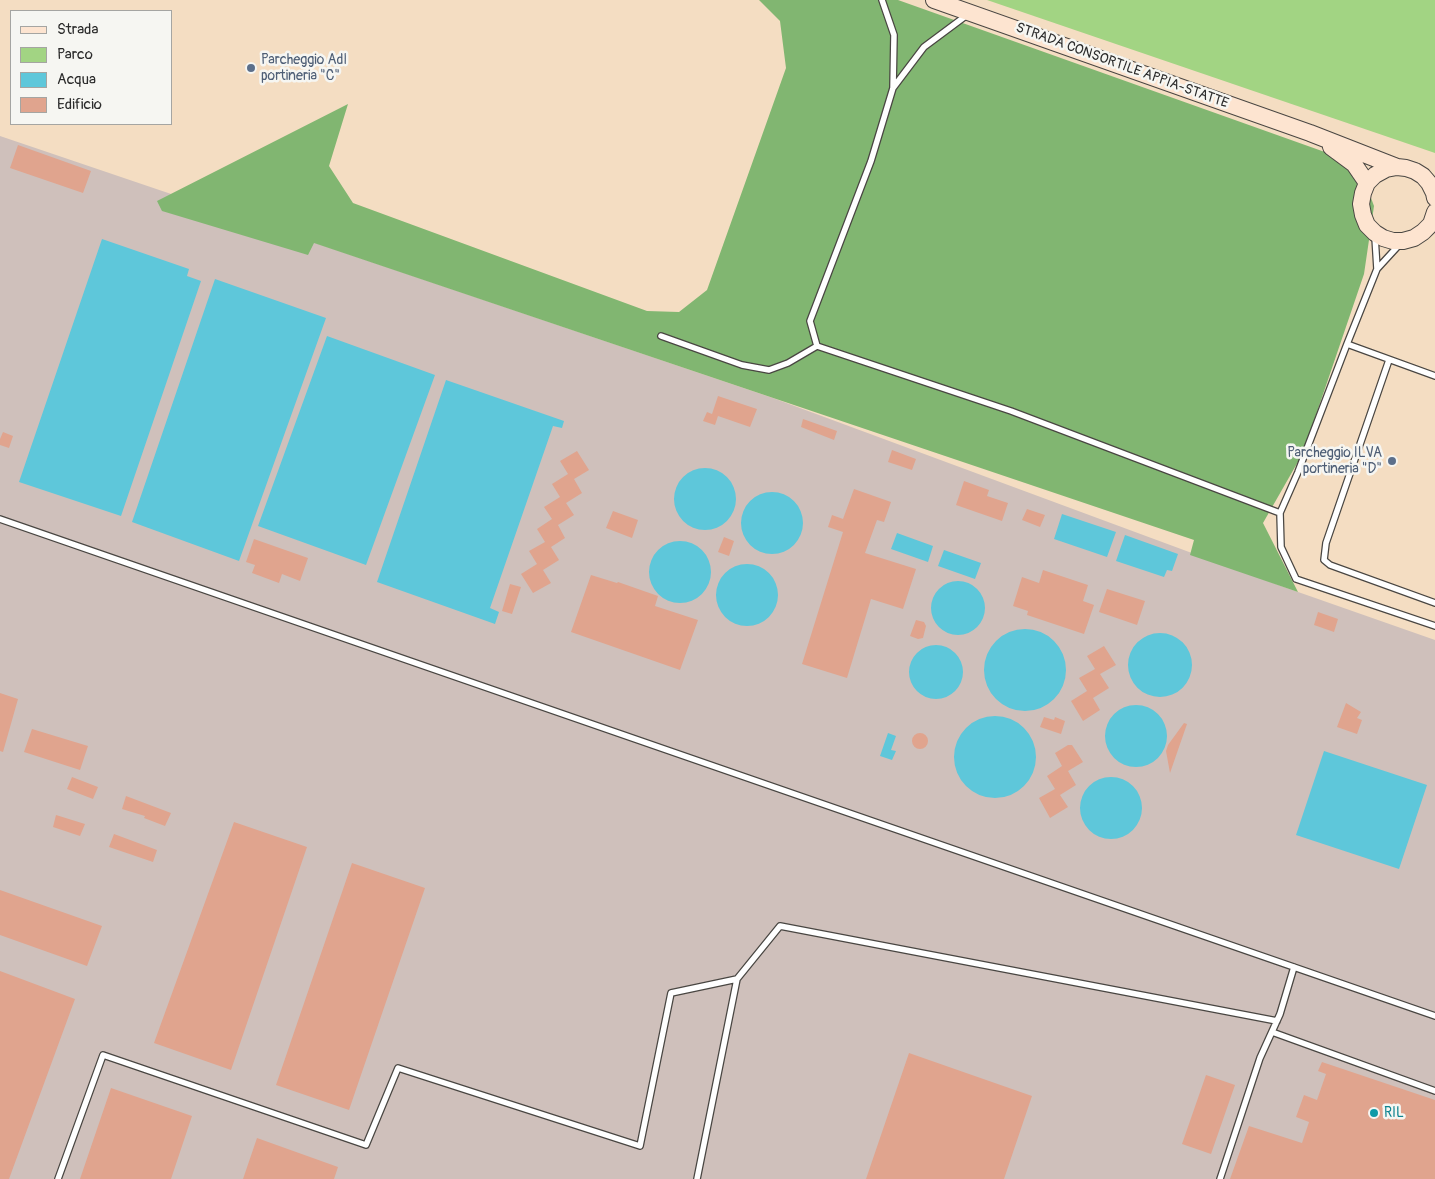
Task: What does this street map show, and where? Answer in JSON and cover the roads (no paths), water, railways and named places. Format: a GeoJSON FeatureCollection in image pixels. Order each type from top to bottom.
{"type":"FeatureCollection","features":[{"type":"Feature","properties":{"kind":"street","name":"STRADA CONSORTILE APPIA-STATTE"},"geometry":{"type":"LineString","coordinates":[[934,0],[1310,133],[1397,167],[1415,171],[1429,178]]}},
{"type":"Feature","properties":{"kind":"street","name":"STRADA CONSORTILE APPIA-STATTE"},"geometry":{"type":"LineString","coordinates":[[1310,133],[1354,164],[1367,184]]}},
{"type":"Feature","properties":{"kind":"street"},"geometry":{"type":"LineString","coordinates":[[1397,167],[1386,169],[1367,184],[1361,204],[1367,225],[1374,233],[1383,238],[1403,242],[1424,232],[1435,213]]}},
{"type":"Feature","properties":{"kind":"street"},"geometry":{"type":"LineString","coordinates":[[1429,178],[1429,184],[1435,198]]}},
{"type":"Feature","properties":{"kind":"lane"},"geometry":{"type":"LineString","coordinates":[[817,346],[810,321],[871,161],[893,88],[894,35],[882,0]]}},
{"type":"Feature","properties":{"kind":"lane"},"geometry":{"type":"LineString","coordinates":[[893,88],[924,47],[970,12]]}},
{"type":"Feature","properties":{"kind":"lane"},"geometry":{"type":"LineString","coordinates":[[1374,233],[1377,269]]}},
{"type":"Feature","properties":{"kind":"lane"},"geometry":{"type":"LineString","coordinates":[[1403,242],[1377,269],[1346,344],[1298,472],[1280,512],[1281,547],[1296,579],[1435,626]]}},
{"type":"Feature","properties":{"kind":"lane"},"geometry":{"type":"LineString","coordinates":[[660,336],[742,365],[769,370],[788,363],[817,346],[1011,411],[1280,512]]}},
{"type":"Feature","properties":{"kind":"lane"},"geometry":{"type":"LineString","coordinates":[[1346,344],[1435,376]]}},
{"type":"Feature","properties":{"kind":"lane"},"geometry":{"type":"LineString","coordinates":[[1389,360],[1326,543],[1324,560],[1330,565],[1435,604]]}},
{"type":"Feature","properties":{"kind":"lane"},"geometry":{"type":"LineString","coordinates":[[0,519],[1435,1016]]}},
{"type":"Feature","properties":{"kind":"lane"},"geometry":{"type":"LineString","coordinates":[[697,1179],[737,979],[780,926],[1277,1021]]}},
{"type":"Feature","properties":{"kind":"lane"},"geometry":{"type":"LineString","coordinates":[[1220,1179],[1260,1058],[1277,1021],[1294,967]]}},
{"type":"Feature","properties":{"kind":"lane"},"geometry":{"type":"LineString","coordinates":[[58,1179],[103,1055],[366,1145],[398,1068],[640,1146],[671,993],[737,979]]}},
{"type":"Feature","properties":{"kind":"lane"},"geometry":{"type":"LineString","coordinates":[[1272,1032],[1435,1091]]}},
{"type":"Feature","properties":{"kind":"water"},"geometry":{"type":"Polygon","coordinates":[[[102,239],[189,269],[187,276],[201,281],[121,516],[19,482],[102,239]]]}},
{"type":"Feature","properties":{"kind":"water"},"geometry":{"type":"Polygon","coordinates":[[[215,279],[326,318],[239,561],[132,522],[215,279]]]}},
{"type":"Feature","properties":{"kind":"water"},"geometry":{"type":"Polygon","coordinates":[[[327,336],[435,375],[366,565],[258,526],[327,336]]]}},
{"type":"Feature","properties":{"kind":"water"},"geometry":{"type":"Polygon","coordinates":[[[446,380],[564,421],[562,428],[553,426],[490,608],[499,612],[495,624],[377,582],[446,380]]]}},
{"type":"Feature","properties":{"kind":"water"},"geometry":{"type":"Polygon","coordinates":[[[699,468],[711,468],[727,477],[734,487],[736,499],[734,511],[727,521],[711,530],[699,530],[688,525],[679,516],[674,505],[674,493],[679,482],[688,473],[699,468]]]}},
{"type":"Feature","properties":{"kind":"water"},"geometry":{"type":"Polygon","coordinates":[[[766,492],[778,492],[794,501],[801,511],[803,523],[801,535],[794,545],[778,554],[766,554],[755,549],[746,540],[741,529],[741,517],[746,506],[755,497],[766,492]]]}},
{"type":"Feature","properties":{"kind":"water"},"geometry":{"type":"Polygon","coordinates":[[[1062,514],[1116,532],[1107,557],[1054,539],[1062,514]]]}},
{"type":"Feature","properties":{"kind":"water"},"geometry":{"type":"Polygon","coordinates":[[[897,533],[933,546],[928,562],[891,549],[897,533]]]}},
{"type":"Feature","properties":{"kind":"water"},"geometry":{"type":"Polygon","coordinates":[[[1125,535],[1178,554],[1172,571],[1167,570],[1164,577],[1116,561],[1125,535]]]}},
{"type":"Feature","properties":{"kind":"water"},"geometry":{"type":"Polygon","coordinates":[[[674,541],[686,541],[702,550],[709,560],[711,572],[709,584],[702,594],[686,603],[674,603],[663,598],[654,589],[649,578],[649,566],[654,555],[663,546],[674,541]]]}},
{"type":"Feature","properties":{"kind":"water"},"geometry":{"type":"Polygon","coordinates":[[[944,550],[981,563],[975,579],[938,566],[944,550]]]}},
{"type":"Feature","properties":{"kind":"water"},"geometry":{"type":"Polygon","coordinates":[[[741,564],[753,564],[769,573],[776,583],[778,595],[776,607],[769,617],[753,626],[741,626],[730,621],[721,612],[716,601],[716,589],[721,578],[730,569],[741,564]]]}},
{"type":"Feature","properties":{"kind":"water"},"geometry":{"type":"Polygon","coordinates":[[[958,581],[968,583],[977,589],[983,598],[985,608],[983,618],[977,627],[968,633],[958,635],[948,633],[939,627],[933,618],[931,608],[933,598],[939,589],[948,583],[958,581]]]}},
{"type":"Feature","properties":{"kind":"water"},"geometry":{"type":"Polygon","coordinates":[[[1025,629],[1041,632],[1054,641],[1063,654],[1066,670],[1063,686],[1054,699],[1041,708],[1025,711],[1009,708],[996,699],[987,686],[984,670],[987,654],[996,641],[1009,632],[1025,629]]]}},
{"type":"Feature","properties":{"kind":"water"},"geometry":{"type":"Polygon","coordinates":[[[1160,633],[1178,639],[1186,647],[1192,665],[1186,683],[1178,691],[1160,697],[1142,691],[1134,683],[1128,665],[1134,647],[1142,639],[1160,633]]]}},
{"type":"Feature","properties":{"kind":"water"},"geometry":{"type":"Polygon","coordinates":[[[931,645],[941,645],[951,649],[959,657],[963,672],[959,687],[951,695],[941,699],[931,699],[921,695],[913,687],[909,677],[909,667],[913,657],[921,649],[931,645]]]}},
{"type":"Feature","properties":{"kind":"water"},"geometry":{"type":"Polygon","coordinates":[[[1130,705],[1142,705],[1158,714],[1165,724],[1167,736],[1165,748],[1158,758],[1142,767],[1130,767],[1119,762],[1110,753],[1105,742],[1105,730],[1110,719],[1119,710],[1130,705]]]}},
{"type":"Feature","properties":{"kind":"water"},"geometry":{"type":"Polygon","coordinates":[[[995,716],[1011,719],[1024,728],[1033,741],[1036,757],[1033,773],[1024,786],[1011,795],[995,798],[979,795],[966,786],[957,773],[954,757],[957,741],[966,728],[979,719],[995,716]]]}},
{"type":"Feature","properties":{"kind":"water"},"geometry":{"type":"Polygon","coordinates":[[[888,733],[896,736],[891,750],[896,751],[892,760],[880,756],[888,733]]]}},
{"type":"Feature","properties":{"kind":"water"},"geometry":{"type":"Polygon","coordinates":[[[1324,751],[1427,785],[1399,869],[1296,835],[1324,751]]]}},
{"type":"Feature","properties":{"kind":"water"},"geometry":{"type":"Polygon","coordinates":[[[1111,777],[1123,779],[1133,786],[1140,796],[1142,808],[1140,820],[1133,830],[1123,837],[1111,839],[1099,837],[1089,830],[1082,820],[1080,808],[1082,796],[1089,786],[1099,779],[1111,777]]]}},
{"type":"Feature","properties":{"kind":"place","name":"Parcheggio AdI portineria \"C\""},"geometry":{"type":"Point","coordinates":[251,68]}},
{"type":"Feature","properties":{"kind":"place","name":"Parcheggio ILVA portineria \"D\""},"geometry":{"type":"Point","coordinates":[1392,461]}},
{"type":"Feature","properties":{"kind":"place","name":"RIL"},"geometry":{"type":"Point","coordinates":[1374,1113]}}]}
